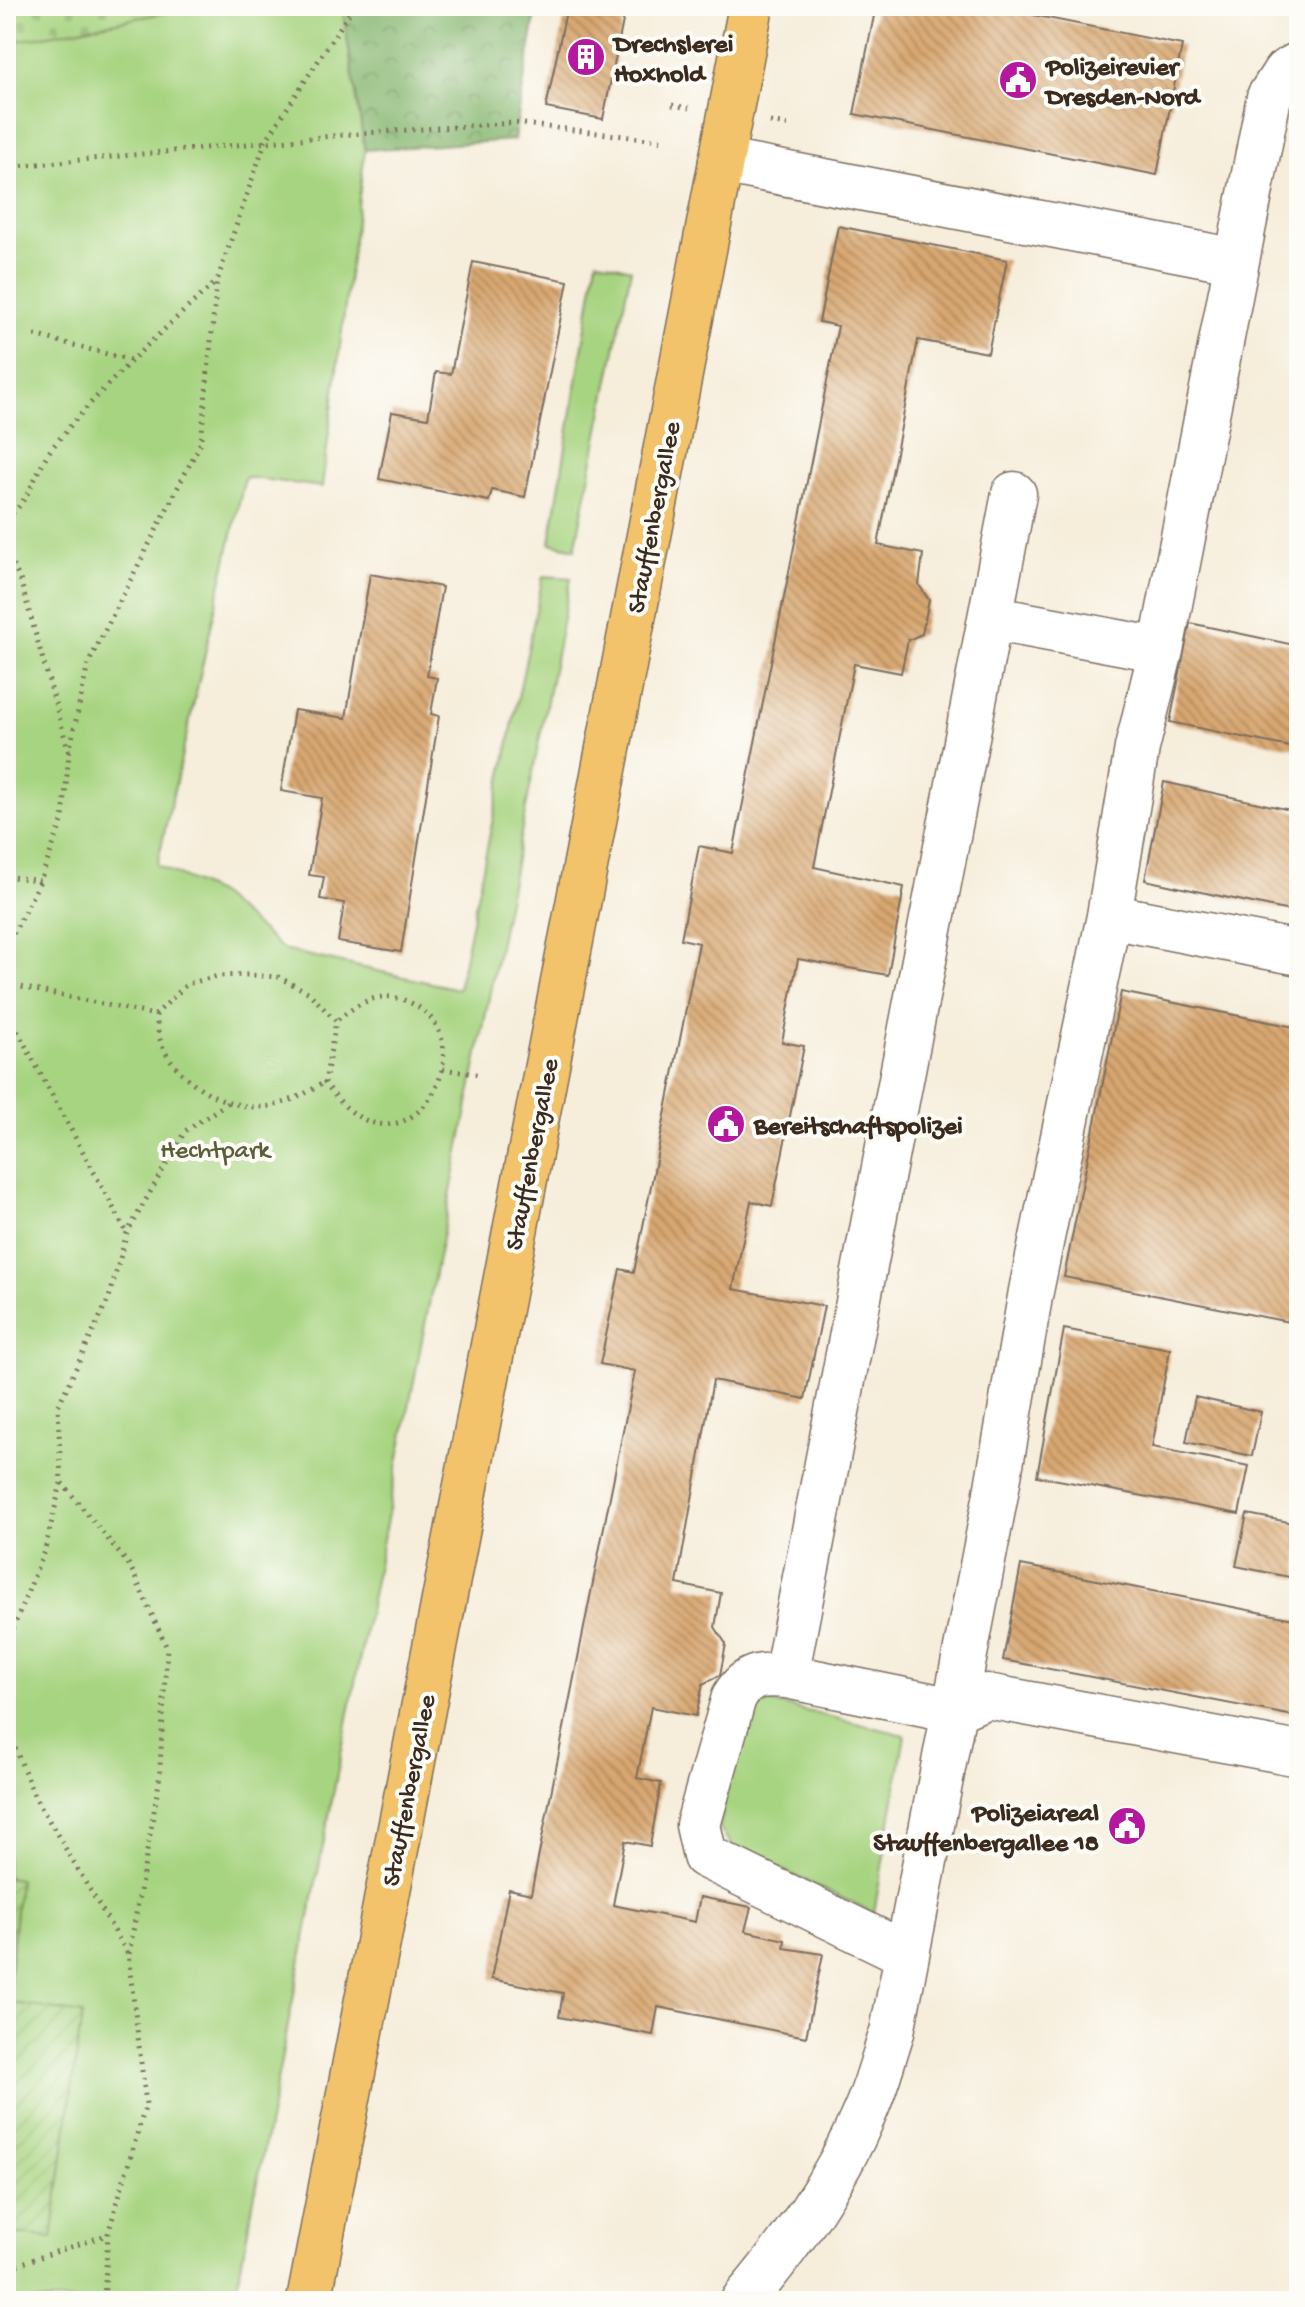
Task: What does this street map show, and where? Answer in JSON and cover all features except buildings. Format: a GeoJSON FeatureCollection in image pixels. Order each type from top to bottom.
{"type":"FeatureCollection","features":[{"type":"Feature","properties":{"kind":"main road","name":"Stauffenbergallee"},"geometry":{"type":"LineString","coordinates":[[309,2301],[751,6]]}},
{"type":"Feature","properties":{"kind":"lane"},"geometry":{"type":"LineString","coordinates":[[743,2301],[779,2258],[828,2186],[865,2114],[892,2032],[1031,1291],[1109,916],[1137,748],[1161,650],[1269,97],[1285,72],[1299,64]]}},
{"type":"Feature","properties":{"kind":"lane"},"geometry":{"type":"LineString","coordinates":[[721,161],[1237,261]]}},
{"type":"Feature","properties":{"kind":"lane"},"geometry":{"type":"LineString","coordinates":[[786,1676],[1014,494]]}},
{"type":"Feature","properties":{"kind":"lane"},"geometry":{"type":"LineString","coordinates":[[990,618],[1161,650]]}},
{"type":"Feature","properties":{"kind":"lane"},"geometry":{"type":"LineString","coordinates":[[1109,916],[1299,953]]}},
{"type":"Feature","properties":{"kind":"lane"},"geometry":{"type":"LineString","coordinates":[[906,1954],[705,1856],[698,1825],[734,1697],[743,1682],[762,1674],[786,1676],[954,1710],[987,1696],[1299,1754]]}},
{"type":"Feature","properties":{"kind":"path"},"geometry":{"type":"LineString","coordinates":[[6,12],[35,6]]}},
{"type":"Feature","properties":{"kind":"path"},"geometry":{"type":"LineString","coordinates":[[6,948],[40,881],[63,819],[69,753],[88,664],[201,442],[217,281],[265,142],[354,6]]}},
{"type":"Feature","properties":{"kind":"path"},"geometry":{"type":"LineString","coordinates":[[6,167],[265,142],[515,123],[665,141]]}},
{"type":"Feature","properties":{"kind":"path"},"geometry":{"type":"LineString","coordinates":[[6,518],[18,511],[50,450],[130,360],[217,281]]}},
{"type":"Feature","properties":{"kind":"path"},"geometry":{"type":"LineString","coordinates":[[35,335],[130,360]]}},
{"type":"Feature","properties":{"kind":"path"},"geometry":{"type":"LineString","coordinates":[[6,551],[20,579],[69,753]]}},
{"type":"Feature","properties":{"kind":"path"},"geometry":{"type":"LineString","coordinates":[[6,876],[40,881]]}},
{"type":"Feature","properties":{"kind":"path"},"geometry":{"type":"LineString","coordinates":[[155,1015],[187,984],[218,976],[248,975],[278,977],[308,992],[336,1021]]}},
{"type":"Feature","properties":{"kind":"path"},"geometry":{"type":"LineString","coordinates":[[6,984],[155,1015]]}},
{"type":"Feature","properties":{"kind":"path"},"geometry":{"type":"LineString","coordinates":[[378,995],[403,999],[422,1008],[436,1026],[444,1047],[443,1069],[426,1105],[400,1123],[379,1125],[359,1118],[340,1105],[325,1082],[336,1021],[356,1005],[378,995]]}},
{"type":"Feature","properties":{"kind":"path"},"geometry":{"type":"LineString","coordinates":[[6,1010],[127,1233]]}},
{"type":"Feature","properties":{"kind":"path"},"geometry":{"type":"LineString","coordinates":[[155,1015],[162,1045],[179,1070],[200,1088],[229,1102],[262,1107],[296,1099],[325,1082]]}},
{"type":"Feature","properties":{"kind":"path"},"geometry":{"type":"LineString","coordinates":[[443,1069],[481,1075]]}},
{"type":"Feature","properties":{"kind":"path"},"geometry":{"type":"LineString","coordinates":[[128,1954],[35,1797],[11,1732],[9,1639],[45,1549],[61,1483],[58,1406],[109,1298],[127,1233],[185,1131],[229,1102]]}},
{"type":"Feature","properties":{"kind":"path"},"geometry":{"type":"LineString","coordinates":[[61,1483],[130,1566],[167,1648],[159,1783],[128,1954],[146,2104],[108,2234],[104,2301]]}},
{"type":"Feature","properties":{"kind":"path"},"geometry":{"type":"LineString","coordinates":[[6,1726],[11,1732]]}},
{"type":"Feature","properties":{"kind":"path"},"geometry":{"type":"LineString","coordinates":[[6,2276],[16,2265],[108,2234]]}},
{"type":"Feature","properties":{"kind":"green space"},"geometry":{"type":"Polygon","coordinates":[[[6,6],[200,6],[6,43],[6,6]]]}},
{"type":"Feature","properties":{"kind":"green space","name":"Hechtpark"},"geometry":{"type":"Polygon","coordinates":[[[200,6],[342,6],[365,150],[322,487],[245,477],[157,865],[217,893],[284,950],[458,989],[543,576],[571,578],[234,2301],[6,2301],[6,2232],[52,2237],[82,2014],[7,2003],[19,1879],[6,1877],[6,43],[200,6]]]}},
{"type":"Feature","properties":{"kind":"green space"},"geometry":{"type":"Polygon","coordinates":[[[342,6],[537,6],[514,140],[365,150],[342,6]]]}},
{"type":"Feature","properties":{"kind":"green space"},"geometry":{"type":"Polygon","coordinates":[[[597,260],[631,269],[575,549],[550,543],[597,260]]]}},
{"type":"Feature","properties":{"kind":"green space"},"geometry":{"type":"Polygon","coordinates":[[[765,1701],[905,1735],[874,1913],[733,1847],[719,1828],[743,1709],[765,1701]]]}},
{"type":"Feature","properties":{"kind":"green space"},"geometry":{"type":"Polygon","coordinates":[[[6,1877],[19,1879],[7,2002],[82,2014],[52,2238],[6,2232],[6,1877]]]}},
{"type":"Feature","properties":{"kind":"place","name":"Drechslerei Hoxhold"},"geometry":{"type":"Point","coordinates":[586,57]}},
{"type":"Feature","properties":{"kind":"place","name":"Polizeirevier Dresden-Nord"},"geometry":{"type":"Point","coordinates":[1018,80]}},
{"type":"Feature","properties":{"kind":"place","name":"Bereitschaftspolizei"},"geometry":{"type":"Point","coordinates":[726,1124]}},
{"type":"Feature","properties":{"kind":"place","name":"Polizeiareal Stauffenbergallee 18"},"geometry":{"type":"Point","coordinates":[1127,1826]}}]}
